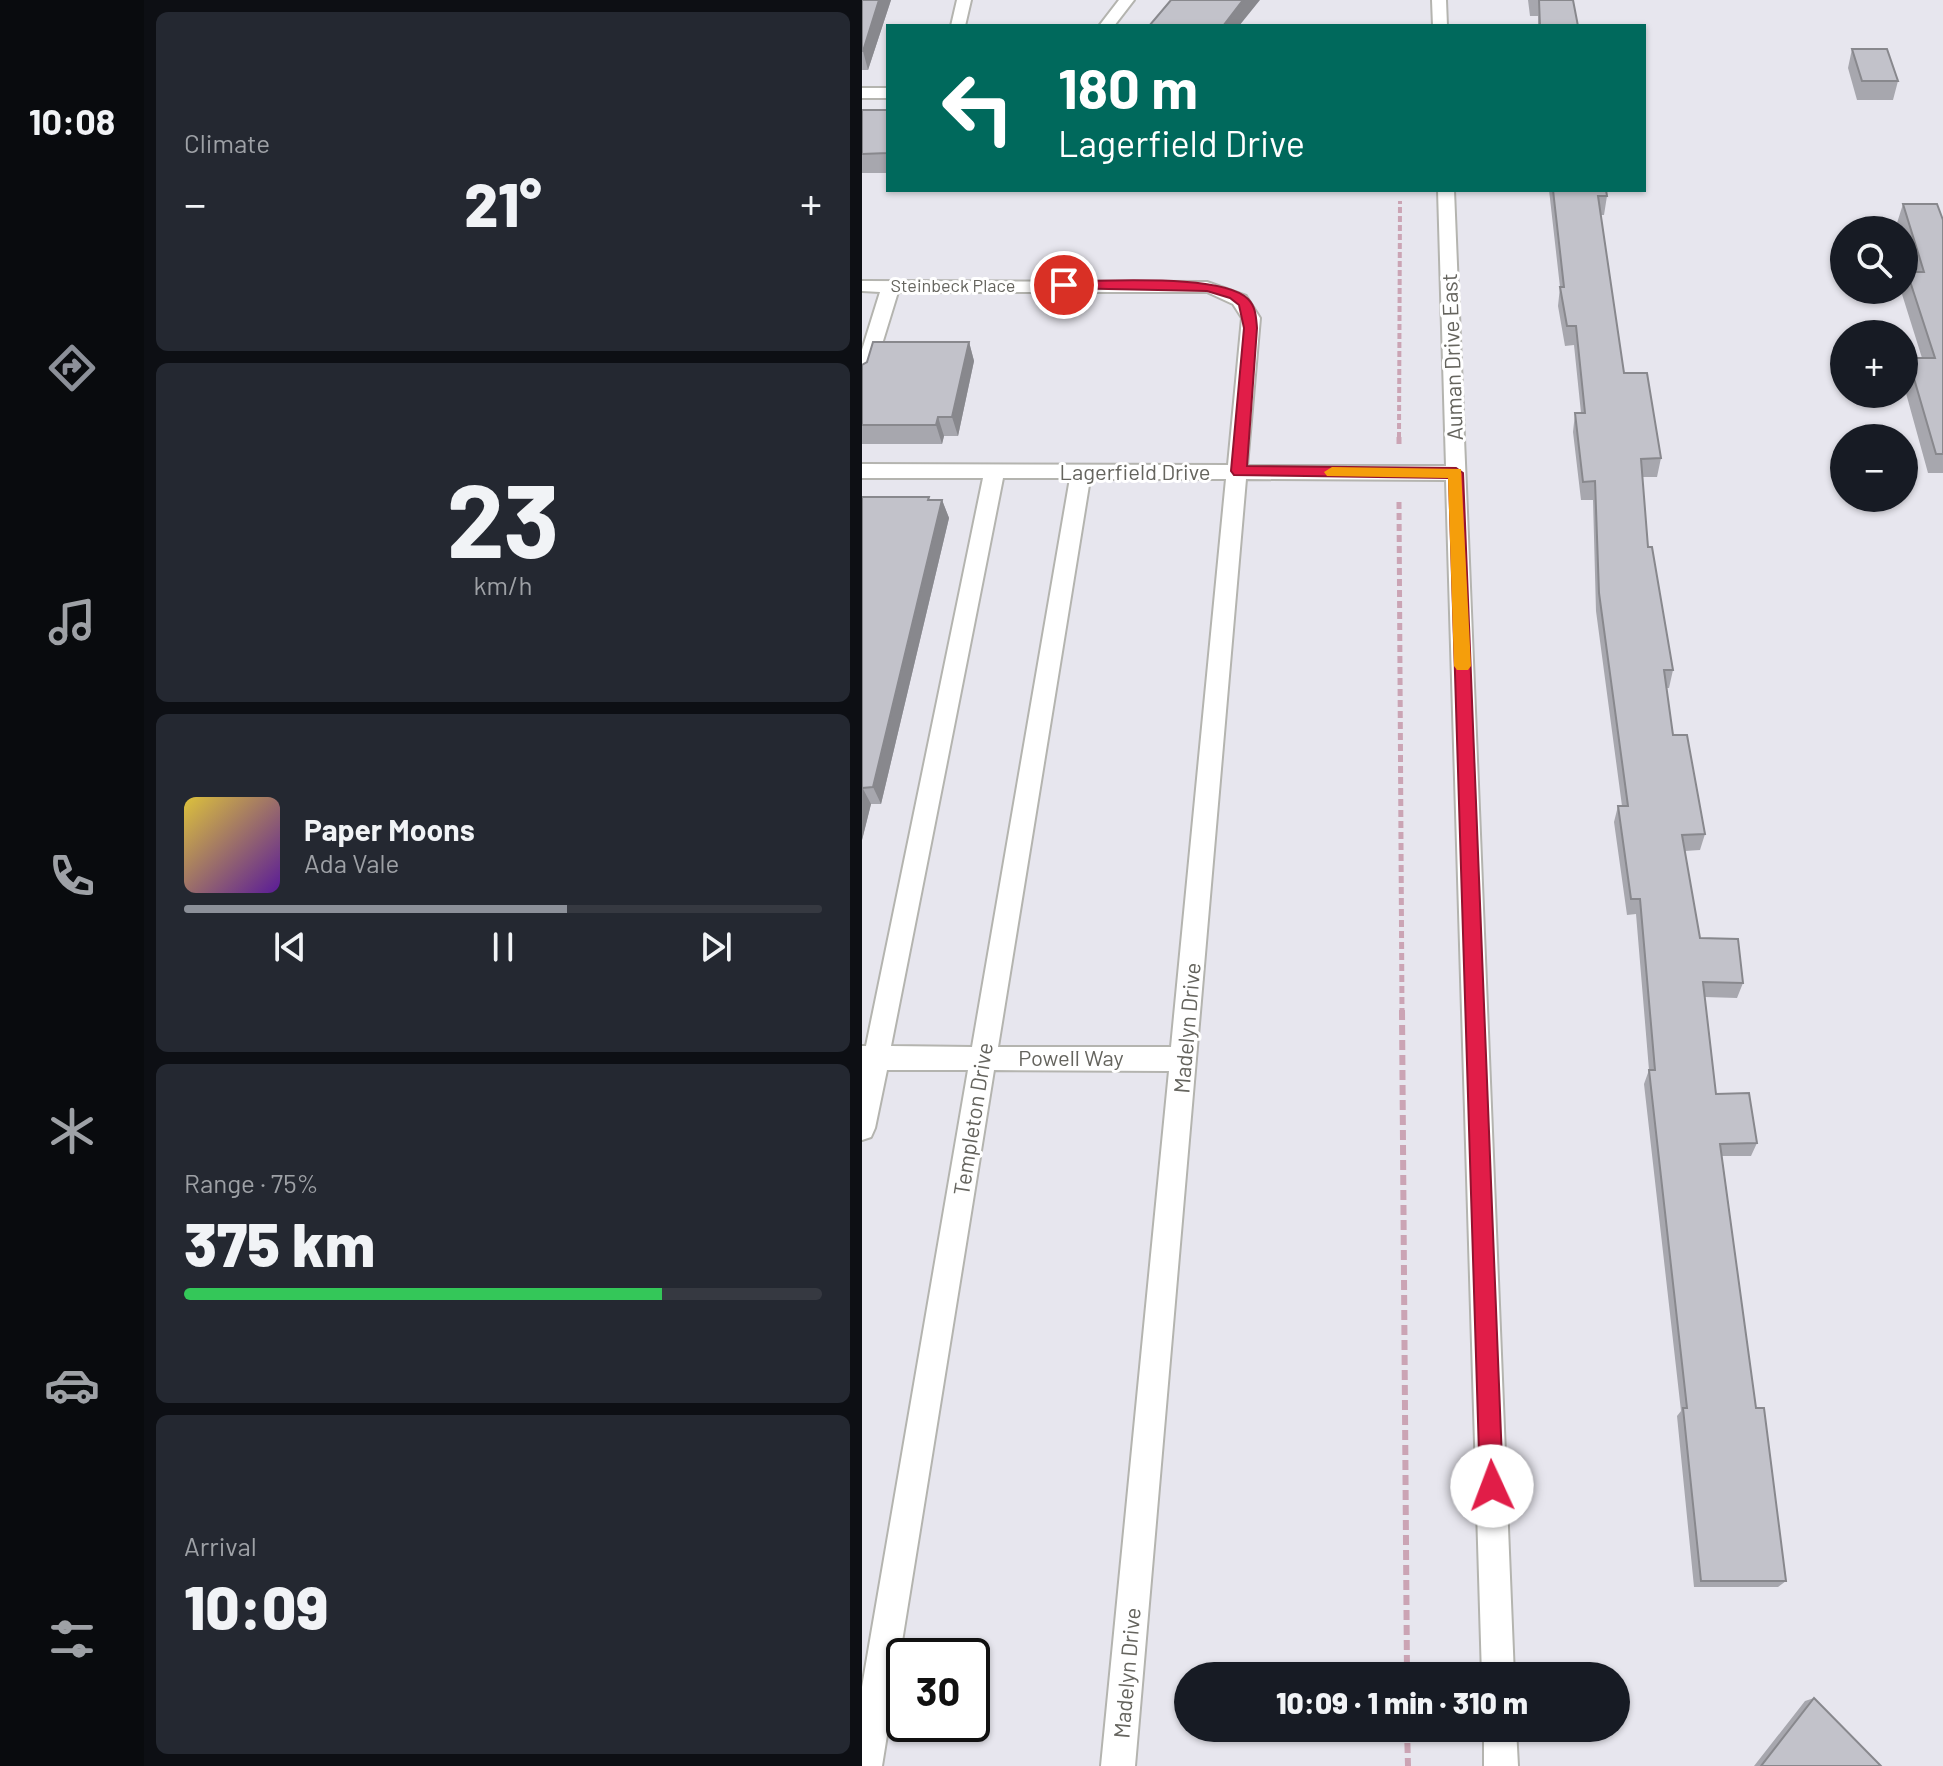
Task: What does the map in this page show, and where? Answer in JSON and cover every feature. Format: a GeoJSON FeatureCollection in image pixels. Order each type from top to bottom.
{"type":"FeatureCollection","features":[{"type":"Feature","properties":{"kind":"street"},"geometry":{"type":"LineString","coordinates":[[958,24],[964,0]]}},
{"type":"Feature","properties":{"kind":"street"},"geometry":{"type":"LineString","coordinates":[[1108,24],[1127,0]]}},
{"type":"Feature","properties":{"kind":"street"},"geometry":{"type":"LineString","coordinates":[[1439,0],[1440,24]]}},
{"type":"Feature","properties":{"kind":"street"},"geometry":{"type":"LineString","coordinates":[[862,93],[886,93]]}},
{"type":"Feature","properties":{"kind":"street","name":"Auman Drive East"},"geometry":{"type":"LineString","coordinates":[[1446,192],[1498,1662]]}},
{"type":"Feature","properties":{"kind":"street","name":"Steinbeck Place"},"geometry":{"type":"LineString","coordinates":[[862,286],[1180,285],[1207,287],[1234,295]]}},
{"type":"Feature","properties":{"kind":"street"},"geometry":{"type":"LineString","coordinates":[[862,380],[891,286]]}},
{"type":"Feature","properties":{"kind":"street","name":"Madelyn Drive"},"geometry":{"type":"LineString","coordinates":[[1118,1766],[1239,471],[1251,318],[1248,308],[1234,295]]}},
{"type":"Feature","properties":{"kind":"street","name":"Lagerfield Drive"},"geometry":{"type":"LineString","coordinates":[[862,471],[1456,473]]}},
{"type":"Feature","properties":{"kind":"street"},"geometry":{"type":"LineString","coordinates":[[862,1128],[869,1058],[994,472]]}},
{"type":"Feature","properties":{"kind":"street","name":"Templeton Drive"},"geometry":{"type":"LineString","coordinates":[[865,1766],[1081,472]]}},
{"type":"Feature","properties":{"kind":"street","name":"Powell Way"},"geometry":{"type":"LineString","coordinates":[[869,1058],[1184,1059]]}},
{"type":"Feature","properties":{"kind":"street"},"geometry":{"type":"LineString","coordinates":[[1500,1742],[1501,1766]]}},
{"type":"Feature","properties":{"kind":"path"},"geometry":{"type":"LineString","coordinates":[[1400,201],[1407,1662]]}},
{"type":"Feature","properties":{"kind":"path"},"geometry":{"type":"LineString","coordinates":[[1407,1742],[1408,1766]]}},
{"type":"Feature","properties":{"kind":"building"},"geometry":{"type":"Polygon","coordinates":[[[862,0],[879,0],[863,51],[862,51],[862,0]]]}},
{"type":"Feature","properties":{"kind":"building"},"geometry":{"type":"Polygon","coordinates":[[[1171,0],[1243,0],[1225,24],[1151,24],[1171,0]]]}},
{"type":"Feature","properties":{"kind":"building"},"geometry":{"type":"Polygon","coordinates":[[[1539,0],[1573,0],[1578,24],[1540,24],[1539,0]]]}},
{"type":"Feature","properties":{"kind":"building"},"geometry":{"type":"Polygon","coordinates":[[[1852,49],[1887,49],[1898,81],[1862,81],[1852,49]]]}},
{"type":"Feature","properties":{"kind":"building"},"geometry":{"type":"Polygon","coordinates":[[[862,110],[886,110],[886,153],[862,154],[862,110]]]}},
{"type":"Feature","properties":{"kind":"building"},"geometry":{"type":"Polygon","coordinates":[[[1553,192],[1606,192],[1607,196],[1598,196],[1624,373],[1647,373],[1661,458],[1641,459],[1648,547],[1652,547],[1673,670],[1664,670],[1673,735],[1687,735],[1705,834],[1682,835],[1700,938],[1738,939],[1743,983],[1703,982],[1716,1094],[1749,1093],[1757,1143],[1720,1144],[1756,1408],[1764,1408],[1786,1581],[1701,1581],[1683,1408],[1687,1408],[1649,1070],[1655,1070],[1640,899],[1631,899],[1618,806],[1628,806],[1599,593],[1595,481],[1583,482],[1575,413],[1585,413],[1576,326],[1567,326],[1560,287],[1564,287],[1553,192]]]}},
{"type":"Feature","properties":{"kind":"building"},"geometry":{"type":"Polygon","coordinates":[[[1903,204],[1937,204],[1943,220],[1943,454],[1936,454],[1918,392],[1918,358],[1935,358],[1917,304],[1918,272],[1924,272],[1918,253],[1918,216],[1907,216],[1903,204]]]}},
{"type":"Feature","properties":{"kind":"building"},"geometry":{"type":"Polygon","coordinates":[[[873,342],[969,342],[952,417],[938,417],[936,425],[862,425],[862,365],[867,362],[873,342]]]}},
{"type":"Feature","properties":{"kind":"building"},"geometry":{"type":"Polygon","coordinates":[[[862,497],[929,497],[928,500],[942,500],[873,787],[862,788],[862,497]]]}},
{"type":"Feature","properties":{"kind":"building"},"geometry":{"type":"Polygon","coordinates":[[[1814,1698],[1881,1766],[1761,1766],[1814,1698]]]}},
{"type":"Feature","properties":{"kind":"slow traffic"},"geometry":{"type":"LineString","coordinates":[[1332,472],[1456,473],[1463,666]]}},
{"type":"Feature","properties":{"kind":"route"},"geometry":{"type":"LineString","coordinates":[[1064,285],[1207,287],[1234,295],[1243,302],[1248,308],[1251,328],[1239,471],[1456,473],[1492,1486]]}}]}
